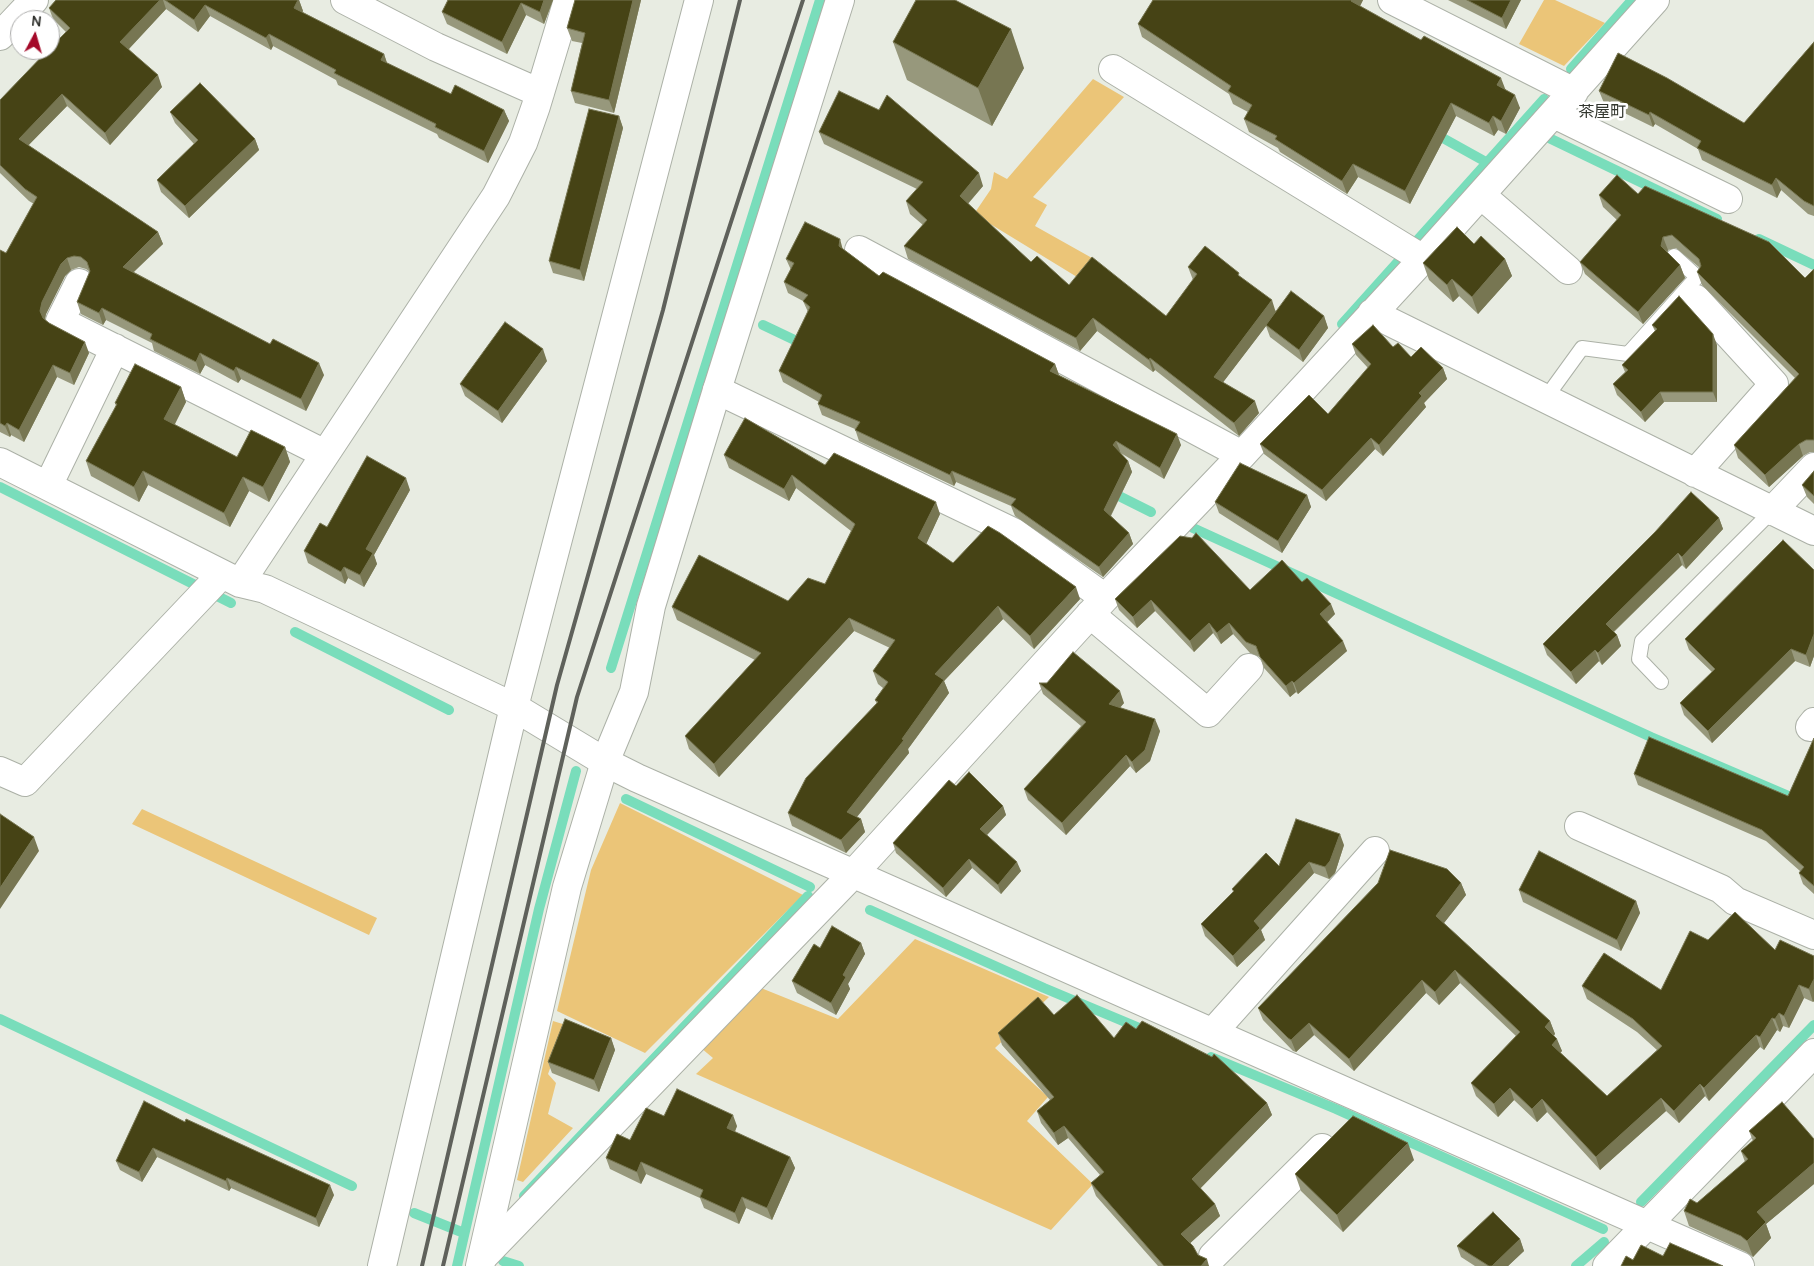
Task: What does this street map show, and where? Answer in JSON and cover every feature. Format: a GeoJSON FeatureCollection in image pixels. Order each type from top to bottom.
{"type":"FeatureCollection","features":[{"type":"Feature","properties":{"kind":"street"},"geometry":{"type":"LineString","coordinates":[[0,36],[34,0]]}},
{"type":"Feature","properties":{"kind":"street"},"geometry":{"type":"LineString","coordinates":[[345,0],[436,47],[540,93]]}},
{"type":"Feature","properties":{"kind":"street"},"geometry":{"type":"LineString","coordinates":[[0,771],[25,782],[218,586],[325,454],[496,196],[523,143],[568,0]]}},
{"type":"Feature","properties":{"kind":"street"},"geometry":{"type":"LineString","coordinates":[[382,1266],[514,707],[699,0]]}},
{"type":"Feature","properties":{"kind":"street"},"geometry":{"type":"LineString","coordinates":[[481,1262],[567,887],[605,762],[634,692],[652,606],[717,390],[840,0]]}},
{"type":"Feature","properties":{"kind":"street"},"geometry":{"type":"LineString","coordinates":[[1392,0],[1574,92]]}},
{"type":"Feature","properties":{"kind":"street"},"geometry":{"type":"LineString","coordinates":[[481,1262],[853,874],[1098,606],[1242,455],[1372,313],[1413,253],[1481,194],[1655,0]]}},
{"type":"Feature","properties":{"kind":"street"},"geometry":{"type":"LineString","coordinates":[[1113,69],[1413,253]]}},
{"type":"Feature","properties":{"kind":"street"},"geometry":{"type":"LineString","coordinates":[[1554,114],[1728,199]]}},
{"type":"Feature","properties":{"kind":"street"},"geometry":{"type":"LineString","coordinates":[[1481,194],[1568,270]]}},
{"type":"Feature","properties":{"kind":"street"},"geometry":{"type":"LineString","coordinates":[[859,250],[1242,455]]}},
{"type":"Feature","properties":{"kind":"street"},"geometry":{"type":"LineString","coordinates":[[79,283],[60,321],[325,454]]}},
{"type":"Feature","properties":{"kind":"street"},"geometry":{"type":"LineString","coordinates":[[1694,473],[1774,384],[1696,299]]}},
{"type":"Feature","properties":{"kind":"street"},"geometry":{"type":"LineString","coordinates":[[1372,313],[1814,531]]}},
{"type":"Feature","properties":{"kind":"street"},"geometry":{"type":"LineString","coordinates":[[48,486],[115,348]]}},
{"type":"Feature","properties":{"kind":"street"},"geometry":{"type":"LineString","coordinates":[[717,390],[1013,532],[1098,606],[1208,713],[1249,668]]}},
{"type":"Feature","properties":{"kind":"street"},"geometry":{"type":"LineString","coordinates":[[0,462],[48,486],[218,586],[265,589],[514,707],[605,762],[853,874],[1213,1032],[1355,1116],[1647,1225],[1740,1266]]}},
{"type":"Feature","properties":{"kind":"street"},"geometry":{"type":"LineString","coordinates":[[1772,511],[1814,467]]}},
{"type":"Feature","properties":{"kind":"street"},"geometry":{"type":"LineString","coordinates":[[1579,826],[1721,889],[1735,901],[1814,935]]}},
{"type":"Feature","properties":{"kind":"street"},"geometry":{"type":"LineString","coordinates":[[1213,1032],[1375,851]]}},
{"type":"Feature","properties":{"kind":"street"},"geometry":{"type":"LineString","coordinates":[[1607,1266],[1814,1053]]}},
{"type":"Feature","properties":{"kind":"street"},"geometry":{"type":"LineString","coordinates":[[1213,1256],[1355,1116]]}},
{"type":"Feature","properties":{"kind":"lane"},"geometry":{"type":"LineString","coordinates":[[1545,399],[1582,348],[1628,354],[1697,277],[1674,256]]}},
{"type":"Feature","properties":{"kind":"lane"},"geometry":{"type":"LineString","coordinates":[[1661,682],[1640,659],[1642,641],[1772,511]]}},
{"type":"Feature","properties":{"kind":"shaded area"},"geometry":{"type":"Polygon","coordinates":[[[1544,0],[1555,0],[1605,23],[1564,66],[1519,44],[1544,0]]]}},
{"type":"Feature","properties":{"kind":"shaded area"},"geometry":{"type":"Polygon","coordinates":[[[1093,79],[1124,97],[1033,197],[1047,205],[1035,226],[1092,258],[1077,277],[974,214],[991,189],[994,172],[1007,179],[1093,79]]]}},
{"type":"Feature","properties":{"kind":"shaded area"},"geometry":{"type":"Polygon","coordinates":[[[620,803],[803,895],[645,1053],[557,1011],[591,870],[620,803]]]}},
{"type":"Feature","properties":{"kind":"shaded area"},"geometry":{"type":"Polygon","coordinates":[[[142,809],[377,918],[369,935],[132,824],[142,809]]]}},
{"type":"Feature","properties":{"kind":"shaded area"},"geometry":{"type":"Polygon","coordinates":[[[915,939],[1049,997],[995,1048],[1048,1097],[1027,1121],[1093,1184],[1051,1230],[696,1074],[713,1058],[701,1048],[761,988],[838,1019],[915,939]]]}},
{"type":"Feature","properties":{"kind":"shaded area"},"geometry":{"type":"Polygon","coordinates":[[[553,1021],[566,1025],[548,1074],[556,1083],[548,1114],[573,1128],[523,1182],[517,1180],[553,1021]]]}},
{"type":"Feature","properties":{"kind":"building"},"geometry":{"type":"Polygon","coordinates":[[[56,0],[160,0],[120,42],[158,75],[105,133],[62,94],[19,139],[158,232],[123,267],[270,344],[273,339],[319,363],[301,399],[236,367],[234,371],[200,353],[196,362],[150,339],[152,334],[102,308],[99,313],[77,302],[90,271],[87,262],[81,257],[74,256],[67,258],[61,264],[42,302],[40,311],[43,318],[49,323],[85,342],[70,373],[53,365],[19,430],[7,423],[5,426],[0,423],[0,250],[6,253],[37,197],[25,189],[0,165],[0,100],[38,60],[60,60],[60,38],[70,28],[60,18],[60,10],[51,10],[49,8],[56,0]]]}},
{"type":"Feature","properties":{"kind":"building"},"geometry":{"type":"Polygon","coordinates":[[[165,0],[298,0],[294,8],[384,54],[381,60],[451,94],[455,85],[504,110],[484,151],[435,127],[436,124],[334,73],[336,70],[269,34],[266,38],[205,5],[194,20],[165,0]]]}},
{"type":"Feature","properties":{"kind":"building"},"geometry":{"type":"Polygon","coordinates":[[[448,0],[544,0],[540,12],[521,3],[502,42],[442,12],[448,0]]]}},
{"type":"Feature","properties":{"kind":"building"},"geometry":{"type":"Polygon","coordinates":[[[575,0],[633,0],[609,100],[571,91],[585,33],[567,28],[575,0]]]}},
{"type":"Feature","properties":{"kind":"building"},"geometry":{"type":"Polygon","coordinates":[[[916,0],[955,0],[1011,29],[978,88],[893,42],[916,0]]]}},
{"type":"Feature","properties":{"kind":"building"},"geometry":{"type":"Polygon","coordinates":[[[1153,0],[1352,0],[1421,40],[1424,36],[1501,78],[1497,85],[1515,95],[1501,121],[1493,116],[1489,123],[1451,103],[1405,191],[1353,164],[1342,181],[1275,139],[1277,136],[1244,119],[1252,105],[1228,91],[1231,86],[1138,24],[1153,0]]]}},
{"type":"Feature","properties":{"kind":"building"},"geometry":{"type":"Polygon","coordinates":[[[1467,0],[1511,0],[1502,18],[1467,0]]]}},
{"type":"Feature","properties":{"kind":"building"},"geometry":{"type":"Polygon","coordinates":[[[1814,42],[1814,206],[1804,201],[1776,178],[1772,185],[1697,148],[1701,141],[1650,112],[1649,115],[1599,91],[1618,53],[1667,78],[1744,123],[1814,42]]]}},
{"type":"Feature","properties":{"kind":"building"},"geometry":{"type":"Polygon","coordinates":[[[200,83],[255,139],[185,206],[157,180],[198,140],[170,112],[200,83]]]}},
{"type":"Feature","properties":{"kind":"building"},"geometry":{"type":"Polygon","coordinates":[[[839,91],[879,110],[887,95],[979,173],[960,196],[1031,262],[1037,256],[1069,285],[1092,257],[1166,316],[1197,274],[1188,267],[1205,246],[1239,273],[1238,275],[1272,300],[1214,377],[1255,401],[1234,423],[1150,358],[1149,360],[1093,318],[1076,338],[904,246],[927,220],[906,201],[923,182],[819,132],[839,91]]]}},
{"type":"Feature","properties":{"kind":"building"},"geometry":{"type":"Polygon","coordinates":[[[589,109],[619,116],[580,270],[549,261],[589,109]]]}},
{"type":"Feature","properties":{"kind":"building"},"geometry":{"type":"Polygon","coordinates":[[[1617,175],[1638,194],[1645,186],[1769,242],[1805,278],[1814,269],[1814,440],[1806,440],[1799,444],[1765,475],[1734,445],[1799,374],[1697,272],[1701,266],[1699,259],[1672,235],[1663,237],[1661,246],[1680,265],[1638,312],[1580,262],[1621,215],[1599,195],[1617,175]]]}},
{"type":"Feature","properties":{"kind":"building"},"geometry":{"type":"Polygon","coordinates":[[[805,222],[840,239],[839,246],[879,276],[883,272],[1055,364],[1050,371],[1177,434],[1160,468],[1116,441],[1113,445],[1128,461],[1104,510],[1129,533],[1099,567],[1011,505],[1016,499],[952,471],[950,475],[855,430],[860,422],[818,404],[822,395],[779,371],[810,307],[803,301],[808,295],[784,282],[794,263],[786,259],[805,222]]]}},
{"type":"Feature","properties":{"kind":"building"},"geometry":{"type":"Polygon","coordinates":[[[1457,227],[1474,244],[1481,236],[1505,259],[1472,297],[1452,279],[1447,285],[1423,263],[1457,227]]]}},
{"type":"Feature","properties":{"kind":"building"},"geometry":{"type":"Polygon","coordinates":[[[1291,291],[1324,316],[1299,350],[1266,325],[1291,291]]]}},
{"type":"Feature","properties":{"kind":"building"},"geometry":{"type":"Polygon","coordinates":[[[1679,296],[1713,334],[1713,392],[1660,392],[1641,412],[1613,384],[1628,370],[1622,365],[1657,329],[1652,325],[1679,296]]]}},
{"type":"Feature","properties":{"kind":"building"},"geometry":{"type":"Polygon","coordinates":[[[505,322],[543,349],[498,411],[460,384],[505,322]]]}},
{"type":"Feature","properties":{"kind":"building"},"geometry":{"type":"Polygon","coordinates":[[[1373,325],[1393,347],[1398,343],[1411,357],[1421,347],[1443,368],[1419,393],[1422,396],[1379,445],[1371,438],[1322,490],[1260,444],[1309,395],[1328,414],[1371,364],[1352,344],[1373,325]]]}},
{"type":"Feature","properties":{"kind":"building"},"geometry":{"type":"Polygon","coordinates":[[[135,364],[181,387],[164,419],[237,457],[251,430],[285,447],[263,487],[243,477],[224,513],[143,471],[134,487],[86,461],[117,404],[115,403],[135,364]]]}},
{"type":"Feature","properties":{"kind":"building"},"geometry":{"type":"Polygon","coordinates":[[[745,418],[825,465],[834,453],[936,502],[918,538],[953,563],[988,526],[1076,587],[1030,636],[998,606],[935,674],[944,680],[902,739],[904,740],[847,812],[861,819],[841,840],[788,813],[806,778],[878,702],[875,700],[888,682],[873,671],[895,640],[849,618],[714,764],[685,736],[761,653],[672,607],[699,555],[788,601],[808,578],[825,584],[855,524],[792,475],[784,489],[724,455],[745,418]]]}},
{"type":"Feature","properties":{"kind":"building"},"geometry":{"type":"Polygon","coordinates":[[[367,456],[406,478],[366,549],[373,553],[360,575],[344,567],[341,572],[304,551],[320,523],[327,527],[367,456]]]}},
{"type":"Feature","properties":{"kind":"building"},"geometry":{"type":"Polygon","coordinates":[[[1240,463],[1307,495],[1278,541],[1215,502],[1240,463]]]}},
{"type":"Feature","properties":{"kind":"building"},"geometry":{"type":"Polygon","coordinates":[[[1814,471],[1814,496],[1802,485],[1814,471]]]}},
{"type":"Feature","properties":{"kind":"building"},"geometry":{"type":"Polygon","coordinates":[[[1691,492],[1719,518],[1682,557],[1678,553],[1606,624],[1617,635],[1598,653],[1595,650],[1571,672],[1543,644],[1655,532],[1691,492]]]}},
{"type":"Feature","properties":{"kind":"building"},"geometry":{"type":"Polygon","coordinates":[[[1196,533],[1250,590],[1282,560],[1302,582],[1307,578],[1331,604],[1320,614],[1343,641],[1294,683],[1292,681],[1286,686],[1260,657],[1256,646],[1246,642],[1229,623],[1217,633],[1209,623],[1190,641],[1151,600],[1133,617],[1115,599],[1180,536],[1192,538],[1196,533]]]}},
{"type":"Feature","properties":{"kind":"building"},"geometry":{"type":"Polygon","coordinates":[[[1783,540],[1814,570],[1814,634],[1806,655],[1791,649],[1708,731],[1680,703],[1715,669],[1685,639],[1783,540]]]}},
{"type":"Feature","properties":{"kind":"building"},"geometry":{"type":"Polygon","coordinates":[[[1073,652],[1120,691],[1109,704],[1155,719],[1145,750],[1132,762],[1126,755],[1062,823],[1024,789],[1086,722],[1039,683],[1047,683],[1073,652]]]}},
{"type":"Feature","properties":{"kind":"building"},"geometry":{"type":"Polygon","coordinates":[[[1649,737],[1788,796],[1814,738],[1814,886],[1799,873],[1804,867],[1762,830],[1634,774],[1649,737]]]}},
{"type":"Feature","properties":{"kind":"building"},"geometry":{"type":"Polygon","coordinates":[[[969,772],[1003,806],[980,829],[1017,862],[998,885],[969,859],[943,888],[893,843],[949,780],[956,786],[969,772]]]}},
{"type":"Feature","properties":{"kind":"building"},"geometry":{"type":"Polygon","coordinates":[[[0,814],[34,837],[0,888],[0,814]]]}},
{"type":"Feature","properties":{"kind":"building"},"geometry":{"type":"Polygon","coordinates":[[[1296,819],[1340,834],[1330,861],[1325,867],[1309,862],[1254,921],[1260,928],[1233,956],[1201,924],[1234,891],[1232,889],[1266,853],[1279,866],[1296,819]]]}},
{"type":"Feature","properties":{"kind":"building"},"geometry":{"type":"Polygon","coordinates":[[[1390,850],[1447,869],[1461,883],[1436,916],[1550,1021],[1545,1027],[1557,1039],[1552,1045],[1607,1096],[1662,1046],[1633,1019],[1582,986],[1604,953],[1661,990],[1690,931],[1708,940],[1735,912],[1775,950],[1780,940],[1814,956],[1814,979],[1809,989],[1799,985],[1784,1016],[1779,1013],[1775,1019],[1772,1018],[1760,1037],[1756,1035],[1704,1088],[1700,1084],[1674,1111],[1661,1098],[1596,1157],[1542,1099],[1532,1109],[1510,1088],[1494,1104],[1471,1083],[1520,1032],[1455,970],[1435,992],[1422,980],[1349,1059],[1309,1023],[1291,1040],[1258,1008],[1378,883],[1390,850]]]}},
{"type":"Feature","properties":{"kind":"building"},"geometry":{"type":"Polygon","coordinates":[[[1539,851],[1636,901],[1617,940],[1519,890],[1539,851]]]}},
{"type":"Feature","properties":{"kind":"building"},"geometry":{"type":"Polygon","coordinates":[[[832,926],[861,943],[843,975],[846,977],[831,1003],[792,981],[814,944],[820,948],[832,926]]]}},
{"type":"Feature","properties":{"kind":"building"},"geometry":{"type":"Polygon","coordinates":[[[1077,995],[1114,1038],[1126,1022],[1136,1029],[1142,1021],[1212,1057],[1214,1054],[1267,1103],[1192,1179],[1215,1204],[1181,1234],[1193,1246],[1198,1255],[1207,1259],[1201,1266],[1164,1266],[1091,1183],[1104,1172],[1064,1126],[1054,1133],[1037,1111],[1054,1097],[998,1033],[1038,997],[1054,1015],[1077,995]]]}},
{"type":"Feature","properties":{"kind":"building"},"geometry":{"type":"Polygon","coordinates":[[[565,1019],[611,1038],[594,1080],[548,1062],[565,1019]]]}},
{"type":"Feature","properties":{"kind":"building"},"geometry":{"type":"Polygon","coordinates":[[[677,1089],[733,1115],[727,1128],[790,1157],[767,1208],[742,1197],[735,1213],[700,1197],[703,1190],[641,1162],[637,1172],[606,1158],[617,1134],[630,1140],[646,1108],[664,1116],[677,1089]]]}},
{"type":"Feature","properties":{"kind":"building"},"geometry":{"type":"Polygon","coordinates":[[[144,1101],[185,1122],[186,1119],[330,1185],[316,1218],[227,1178],[226,1181],[153,1148],[139,1172],[116,1161],[144,1101]]]}},
{"type":"Feature","properties":{"kind":"building"},"geometry":{"type":"Polygon","coordinates":[[[1782,1102],[1814,1139],[1814,1163],[1757,1212],[1766,1222],[1747,1241],[1741,1236],[1684,1211],[1690,1199],[1697,1203],[1748,1159],[1741,1151],[1756,1138],[1749,1131],[1782,1102]]]}},
{"type":"Feature","properties":{"kind":"building"},"geometry":{"type":"Polygon","coordinates":[[[1353,1116],[1408,1143],[1337,1215],[1295,1174],[1353,1116]]]}},
{"type":"Feature","properties":{"kind":"building"},"geometry":{"type":"Polygon","coordinates":[[[1493,1212],[1520,1239],[1492,1266],[1489,1266],[1457,1246],[1493,1212]]]}},
{"type":"Feature","properties":{"kind":"building"},"geometry":{"type":"Polygon","coordinates":[[[1670,1243],[1723,1266],[1621,1266],[1626,1256],[1633,1260],[1641,1245],[1663,1256],[1670,1243]]]}},
{"type":"Feature","properties":{"kind":"waterway"},"geometry":{"type":"LineString","coordinates":[[611,668],[820,0]]}},
{"type":"Feature","properties":{"kind":"waterway"},"geometry":{"type":"LineString","coordinates":[[1571,69],[1632,0]]}},
{"type":"Feature","properties":{"kind":"waterway"},"geometry":{"type":"LineString","coordinates":[[1342,324],[1544,99]]}},
{"type":"Feature","properties":{"kind":"waterway"},"geometry":{"type":"LineString","coordinates":[[1432,132],[1486,162]]}},
{"type":"Feature","properties":{"kind":"waterway"},"geometry":{"type":"LineString","coordinates":[[1549,138],[1717,219]]}},
{"type":"Feature","properties":{"kind":"waterway"},"geometry":{"type":"LineString","coordinates":[[1759,239],[1814,265]]}},
{"type":"Feature","properties":{"kind":"waterway"},"geometry":{"type":"LineString","coordinates":[[763,325],[805,345]]}},
{"type":"Feature","properties":{"kind":"waterway"},"geometry":{"type":"LineString","coordinates":[[0,487],[231,603]]}},
{"type":"Feature","properties":{"kind":"waterway"},"geometry":{"type":"LineString","coordinates":[[1109,491],[1151,512]]}},
{"type":"Feature","properties":{"kind":"waterway"},"geometry":{"type":"LineString","coordinates":[[1193,528],[1651,737],[1814,807]]}},
{"type":"Feature","properties":{"kind":"waterway"},"geometry":{"type":"LineString","coordinates":[[295,632],[449,710]]}},
{"type":"Feature","properties":{"kind":"waterway"},"geometry":{"type":"LineString","coordinates":[[457,1266],[539,909],[576,771]]}},
{"type":"Feature","properties":{"kind":"waterway"},"geometry":{"type":"LineString","coordinates":[[626,799],[810,887]]}},
{"type":"Feature","properties":{"kind":"waterway"},"geometry":{"type":"LineString","coordinates":[[524,1196],[808,896]]}},
{"type":"Feature","properties":{"kind":"waterway"},"geometry":{"type":"LineString","coordinates":[[870,910],[1044,988],[1149,1032]]}},
{"type":"Feature","properties":{"kind":"waterway"},"geometry":{"type":"LineString","coordinates":[[0,1019],[352,1186]]}},
{"type":"Feature","properties":{"kind":"waterway"},"geometry":{"type":"LineString","coordinates":[[1641,1202],[1814,1025]]}},
{"type":"Feature","properties":{"kind":"waterway"},"geometry":{"type":"LineString","coordinates":[[1211,1057],[1336,1109],[1603,1229]]}},
{"type":"Feature","properties":{"kind":"waterway"},"geometry":{"type":"LineString","coordinates":[[414,1213],[464,1233]]}},
{"type":"Feature","properties":{"kind":"waterway"},"geometry":{"type":"LineString","coordinates":[[1576,1266],[1604,1242]]}},
{"type":"Feature","properties":{"kind":"waterway"},"geometry":{"type":"LineString","coordinates":[[503,1261],[519,1266]]}},
{"type":"Feature","properties":{"kind":"railway"},"geometry":{"type":"LineString","coordinates":[[422,1266],[557,685],[663,310],[740,0]]}},
{"type":"Feature","properties":{"kind":"railway"},"geometry":{"type":"LineString","coordinates":[[443,1266],[577,697],[803,0]]}},
{"type":"Feature","properties":{"kind":"district","name":"茶屋町"},"geometry":{"type":"Point","coordinates":[1602,113]}}]}
